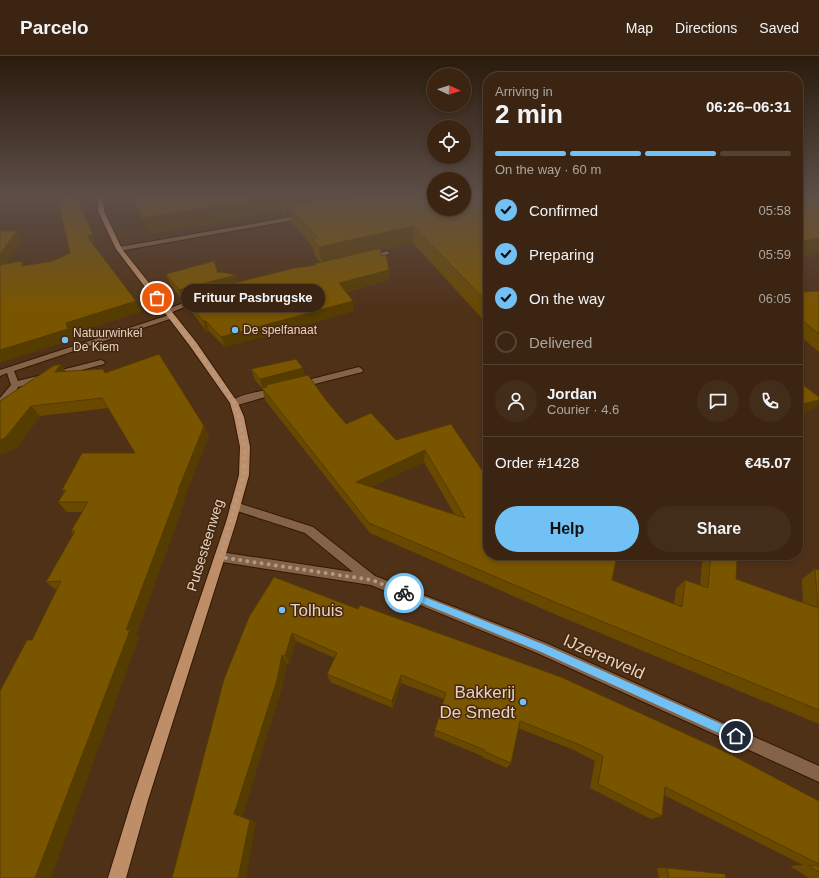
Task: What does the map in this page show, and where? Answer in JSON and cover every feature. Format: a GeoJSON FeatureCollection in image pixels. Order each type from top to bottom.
{"type":"FeatureCollection","features":[{"type":"Feature","properties":{"kind":"main road","name":"Putsesteenweg"},"geometry":{"type":"LineString","coordinates":[[110,233],[119,249],[234,403],[239,417],[245,447],[244,475],[220,557],[143,792],[117,878]]}},
{"type":"Feature","properties":{"kind":"street"},"geometry":{"type":"LineString","coordinates":[[119,249],[209,233]]}},
{"type":"Feature","properties":{"kind":"street"},"geometry":{"type":"LineString","coordinates":[[364,258],[386,253]]}},
{"type":"Feature","properties":{"kind":"street"},"geometry":{"type":"LineString","coordinates":[[0,373],[169,314],[188,302],[210,296]]}},
{"type":"Feature","properties":{"kind":"street"},"geometry":{"type":"LineString","coordinates":[[15,385],[102,362]]}},
{"type":"Feature","properties":{"kind":"street"},"geometry":{"type":"LineString","coordinates":[[0,403],[12,391],[15,385],[10,370]]}},
{"type":"Feature","properties":{"kind":"street"},"geometry":{"type":"LineString","coordinates":[[234,403],[247,398],[359,370]]}},
{"type":"Feature","properties":{"kind":"street","name":"IJzerenveld"},"geometry":{"type":"LineString","coordinates":[[235,506],[309,530],[372,580]]}},
{"type":"Feature","properties":{"kind":"street","name":"IJzerenveld"},"geometry":{"type":"LineString","coordinates":[[220,557],[372,580],[542,648],[819,774]]}},
{"type":"Feature","properties":{"kind":"building"},"geometry":{"type":"Polygon","coordinates":[[[0,233],[15,233],[0,254],[0,233]]]}},
{"type":"Feature","properties":{"kind":"building"},"geometry":{"type":"Polygon","coordinates":[[[65,233],[92,233],[93,235],[87,236],[136,301],[66,323],[68,329],[0,350],[0,265],[22,261],[22,266],[52,261],[70,253],[65,233]]]}},
{"type":"Feature","properties":{"kind":"building"},"geometry":{"type":"Polygon","coordinates":[[[314,233],[380,233],[319,247],[312,239],[318,238],[314,233]]]}},
{"type":"Feature","properties":{"kind":"building"},"geometry":{"type":"Polygon","coordinates":[[[420,233],[483,233],[483,298],[420,233]]]}},
{"type":"Feature","properties":{"kind":"building"},"geometry":{"type":"Polygon","coordinates":[[[803,233],[819,233],[819,238],[803,241],[803,233]]]}},
{"type":"Feature","properties":{"kind":"building"},"geometry":{"type":"Polygon","coordinates":[[[380,248],[382,256],[386,255],[389,270],[339,283],[353,301],[221,337],[206,321],[203,321],[184,297],[294,268],[316,265],[314,264],[380,248]]]}},
{"type":"Feature","properties":{"kind":"building"},"geometry":{"type":"Polygon","coordinates":[[[214,261],[218,273],[221,272],[236,275],[179,290],[166,274],[214,261]]]}},
{"type":"Feature","properties":{"kind":"building"},"geometry":{"type":"Polygon","coordinates":[[[819,291],[819,334],[803,321],[803,292],[819,291]]]}},
{"type":"Feature","properties":{"kind":"building"},"geometry":{"type":"Polygon","coordinates":[[[159,354],[204,426],[178,490],[126,630],[130,630],[35,878],[0,878],[0,691],[27,640],[32,640],[61,581],[46,582],[75,531],[71,531],[88,502],[58,502],[66,490],[62,490],[82,453],[135,453],[102,398],[31,406],[5,438],[0,440],[0,401],[53,366],[61,364],[55,372],[103,369],[105,373],[159,354]]]}},
{"type":"Feature","properties":{"kind":"building"},"geometry":{"type":"Polygon","coordinates":[[[296,359],[303,368],[260,379],[251,369],[296,359]]]}},
{"type":"Feature","properties":{"kind":"building"},"geometry":{"type":"Polygon","coordinates":[[[308,375],[346,424],[371,413],[396,440],[451,424],[483,472],[483,560],[616,560],[612,580],[682,607],[685,580],[708,588],[711,560],[737,560],[736,579],[818,608],[815,569],[819,570],[819,710],[557,603],[369,523],[262,388],[267,387],[266,385],[308,375]],[[425,450],[356,482],[465,518],[425,450]]]}},
{"type":"Feature","properties":{"kind":"building"},"geometry":{"type":"Polygon","coordinates":[[[803,385],[819,397],[819,400],[803,404],[803,385]]]}},
{"type":"Feature","properties":{"kind":"building"},"geometry":{"type":"Polygon","coordinates":[[[274,577],[358,609],[360,605],[561,677],[730,754],[819,801],[819,864],[665,787],[662,816],[598,784],[603,756],[520,721],[511,763],[485,752],[485,750],[435,730],[446,693],[401,675],[392,701],[327,674],[337,653],[292,633],[285,656],[282,655],[277,680],[234,814],[250,820],[238,878],[172,878],[224,679],[249,617],[274,577]]]}},
{"type":"Feature","properties":{"kind":"building"},"geometry":{"type":"Polygon","coordinates":[[[808,865],[819,866],[819,872],[808,865]]]}},
{"type":"Feature","properties":{"kind":"building"},"geometry":{"type":"Polygon","coordinates":[[[667,868],[725,874],[726,878],[669,878],[667,868]]]}},
{"type":"Feature","properties":{"kind":"way so far"},"geometry":{"type":"LineString","coordinates":[[157,298],[193,344],[234,403],[239,417],[245,447],[244,475],[220,557],[372,580],[404,593]]}},
{"type":"Feature","properties":{"kind":"place","name":"Frituur Pasbrugske"},"geometry":{"type":"Point","coordinates":[157,298]}},
{"type":"Feature","properties":{"kind":"place","name":"De spelfanaat"},"geometry":{"type":"Point","coordinates":[235,330]}},
{"type":"Feature","properties":{"kind":"place","name":"Natuurwinkel De Kiem"},"geometry":{"type":"Point","coordinates":[65,340]}},
{"type":"Feature","properties":{"kind":"place","name":"Tolhuis"},"geometry":{"type":"Point","coordinates":[282,610]}},
{"type":"Feature","properties":{"kind":"place","name":"Bakkerij De Smedt"},"geometry":{"type":"Point","coordinates":[523,702]}},
{"type":"Feature","properties":{"kind":"route"},"geometry":{"type":"LineString","coordinates":[[404,593],[542,648],[736,736]]}}]}
